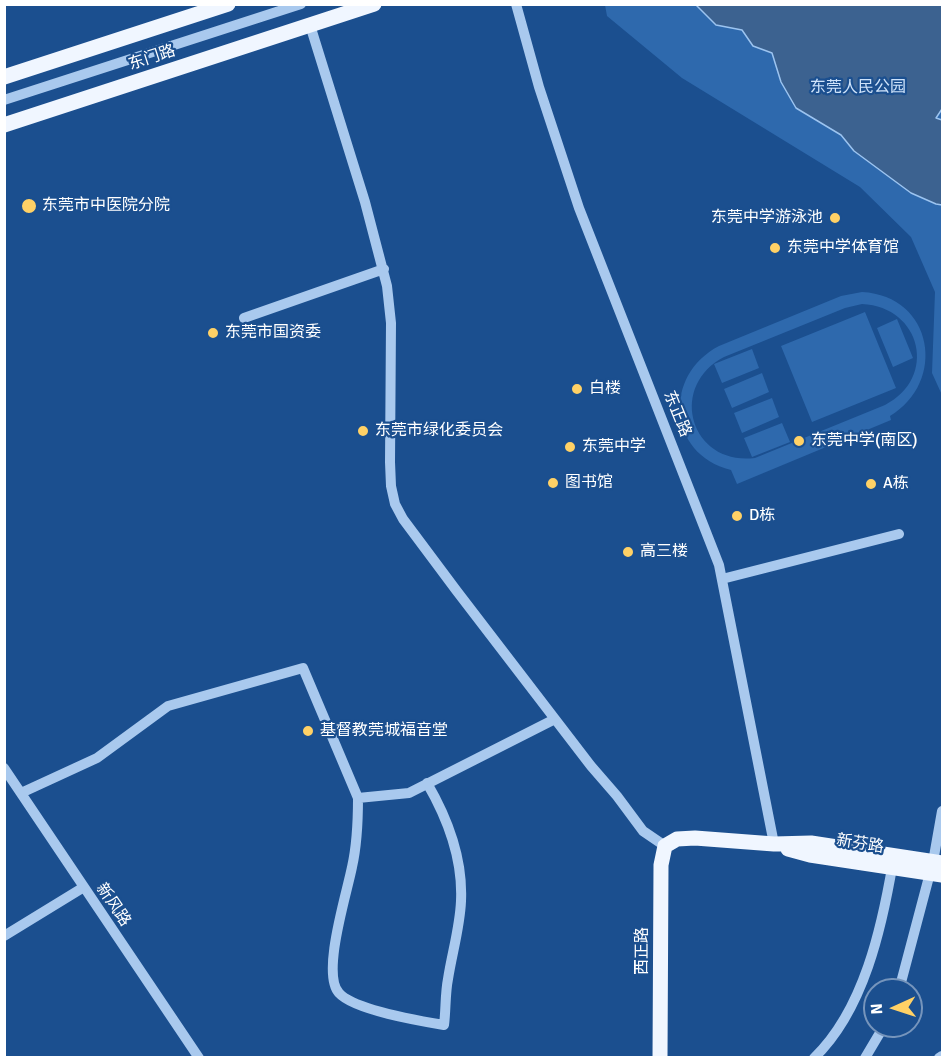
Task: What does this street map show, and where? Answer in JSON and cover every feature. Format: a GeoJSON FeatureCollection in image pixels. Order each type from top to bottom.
{"type":"FeatureCollection","features":[{"type":"Feature","properties":{"kind":"main road"},"geometry":{"type":"LineString","coordinates":[[4,77],[228,4]]}},
{"type":"Feature","properties":{"kind":"main road","name":"东门路"},"geometry":{"type":"LineString","coordinates":[[4,125],[374,4]]}},
{"type":"Feature","properties":{"kind":"main road","name":"新芬路"},"geometry":{"type":"LineString","coordinates":[[665,846],[677,839],[695,837],[774,844],[811,843],[937,868]]}},
{"type":"Feature","properties":{"kind":"main road","name":"西正路"},"geometry":{"type":"LineString","coordinates":[[660,1058],[661,865],[665,846]]}},
{"type":"Feature","properties":{"kind":"street"},"geometry":{"type":"LineString","coordinates":[[4,100],[301,4]]}},
{"type":"Feature","properties":{"kind":"street","name":"东正路"},"geometry":{"type":"LineString","coordinates":[[516,5],[539,87],[579,208],[691,491],[722,579],[774,844]]}},
{"type":"Feature","properties":{"kind":"street"},"geometry":{"type":"LineString","coordinates":[[310,25],[384,269],[391,323],[390,462],[391,486],[395,504],[403,519],[449,582],[642,831],[665,846]]}},
{"type":"Feature","properties":{"kind":"street"},"geometry":{"type":"LineString","coordinates":[[244,318],[384,269]]}},
{"type":"Feature","properties":{"kind":"street"},"geometry":{"type":"LineString","coordinates":[[722,579],[899,534]]}},
{"type":"Feature","properties":{"kind":"street"},"geometry":{"type":"LineString","coordinates":[[21,793],[97,758],[168,706],[303,668],[358,798],[352,866],[334,950],[332,970],[334,985],[339,994],[352,1004],[444,1025],[447,981],[461,901],[459,869],[452,835],[444,813],[427,783]]}},
{"type":"Feature","properties":{"kind":"street"},"geometry":{"type":"LineString","coordinates":[[358,798],[409,793],[555,719]]}},
{"type":"Feature","properties":{"kind":"street","name":"新风路"},"geometry":{"type":"LineString","coordinates":[[4,768],[199,1058]]}},
{"type":"Feature","properties":{"kind":"street"},"geometry":{"type":"LineString","coordinates":[[903,978],[937,868],[942,811]]}},
{"type":"Feature","properties":{"kind":"street"},"geometry":{"type":"LineString","coordinates":[[814,1058],[843,1023],[856,995],[884,908],[893,861]]}},
{"type":"Feature","properties":{"kind":"street"},"geometry":{"type":"LineString","coordinates":[[4,936],[84,888]]}},
{"type":"Feature","properties":{"kind":"street"},"geometry":{"type":"LineString","coordinates":[[865,1058],[877,1038]]}},
{"type":"Feature","properties":{"kind":"green space","name":"东莞人民公园"},"geometry":{"type":"Polygon","coordinates":[[[605,5],[942,5],[942,395],[932,373],[935,292],[911,237],[860,187],[682,78],[607,16],[605,5]]]}},
{"type":"Feature","properties":{"kind":"green space"},"geometry":{"type":"Polygon","coordinates":[[[862,292],[886,297],[905,308],[918,324],[924,343],[925,363],[920,383],[908,401],[890,416],[891,420],[737,484],[731,470],[710,461],[694,448],[684,431],[680,413],[681,394],[688,375],[701,359],[719,346],[841,296],[862,292]],[[862,304],[845,308],[724,357],[706,370],[696,387],[692,404],[694,422],[702,437],[715,450],[733,457],[755,458],[885,405],[902,393],[912,378],[917,362],[916,346],[910,330],[898,317],[882,308],[862,304]]]}},
{"type":"Feature","properties":{"kind":"green space"},"geometry":{"type":"Polygon","coordinates":[[[865,312],[896,388],[812,422],[781,346],[865,312]]]}},
{"type":"Feature","properties":{"kind":"green space"},"geometry":{"type":"Polygon","coordinates":[[[897,319],[913,358],[893,367],[877,328],[897,319]]]}},
{"type":"Feature","properties":{"kind":"green space"},"geometry":{"type":"Polygon","coordinates":[[[752,349],[759,368],[722,383],[714,364],[752,349]]]}},
{"type":"Feature","properties":{"kind":"green space"},"geometry":{"type":"Polygon","coordinates":[[[762,373],[769,392],[732,408],[724,389],[762,373]]]}},
{"type":"Feature","properties":{"kind":"green space"},"geometry":{"type":"Polygon","coordinates":[[[772,398],[779,417],[742,433],[734,413],[772,398]]]}},
{"type":"Feature","properties":{"kind":"green space"},"geometry":{"type":"Polygon","coordinates":[[[782,423],[790,442],[752,457],[744,438],[782,423]]]}},
{"type":"Feature","properties":{"kind":"shaded area"},"geometry":{"type":"Polygon","coordinates":[[[696,5],[942,5],[942,109],[936,118],[942,120],[942,205],[911,193],[854,151],[841,135],[796,108],[781,82],[772,53],[753,46],[742,30],[716,25],[696,5]]]}},
{"type":"Feature","properties":{"kind":"place","name":"东莞市中医院分院"},"geometry":{"type":"Point","coordinates":[29,206]}},
{"type":"Feature","properties":{"kind":"place","name":"东莞中学游泳池"},"geometry":{"type":"Point","coordinates":[835,218]}},
{"type":"Feature","properties":{"kind":"place","name":"东莞中学体育馆"},"geometry":{"type":"Point","coordinates":[775,248]}},
{"type":"Feature","properties":{"kind":"place","name":"东莞市国资委"},"geometry":{"type":"Point","coordinates":[213,333]}},
{"type":"Feature","properties":{"kind":"place","name":"白楼"},"geometry":{"type":"Point","coordinates":[577,389]}},
{"type":"Feature","properties":{"kind":"place","name":"东莞市绿化委员会"},"geometry":{"type":"Point","coordinates":[363,431]}},
{"type":"Feature","properties":{"kind":"place","name":"东莞中学(南区)"},"geometry":{"type":"Point","coordinates":[799,441]}},
{"type":"Feature","properties":{"kind":"place","name":"东莞中学"},"geometry":{"type":"Point","coordinates":[570,447]}},
{"type":"Feature","properties":{"kind":"place","name":"图书馆"},"geometry":{"type":"Point","coordinates":[553,483]}},
{"type":"Feature","properties":{"kind":"place","name":"A栋"},"geometry":{"type":"Point","coordinates":[871,484]}},
{"type":"Feature","properties":{"kind":"place","name":"D栋"},"geometry":{"type":"Point","coordinates":[737,516]}},
{"type":"Feature","properties":{"kind":"place","name":"高三楼"},"geometry":{"type":"Point","coordinates":[628,552]}},
{"type":"Feature","properties":{"kind":"place","name":"基督教莞城福音堂"},"geometry":{"type":"Point","coordinates":[308,731]}}]}
